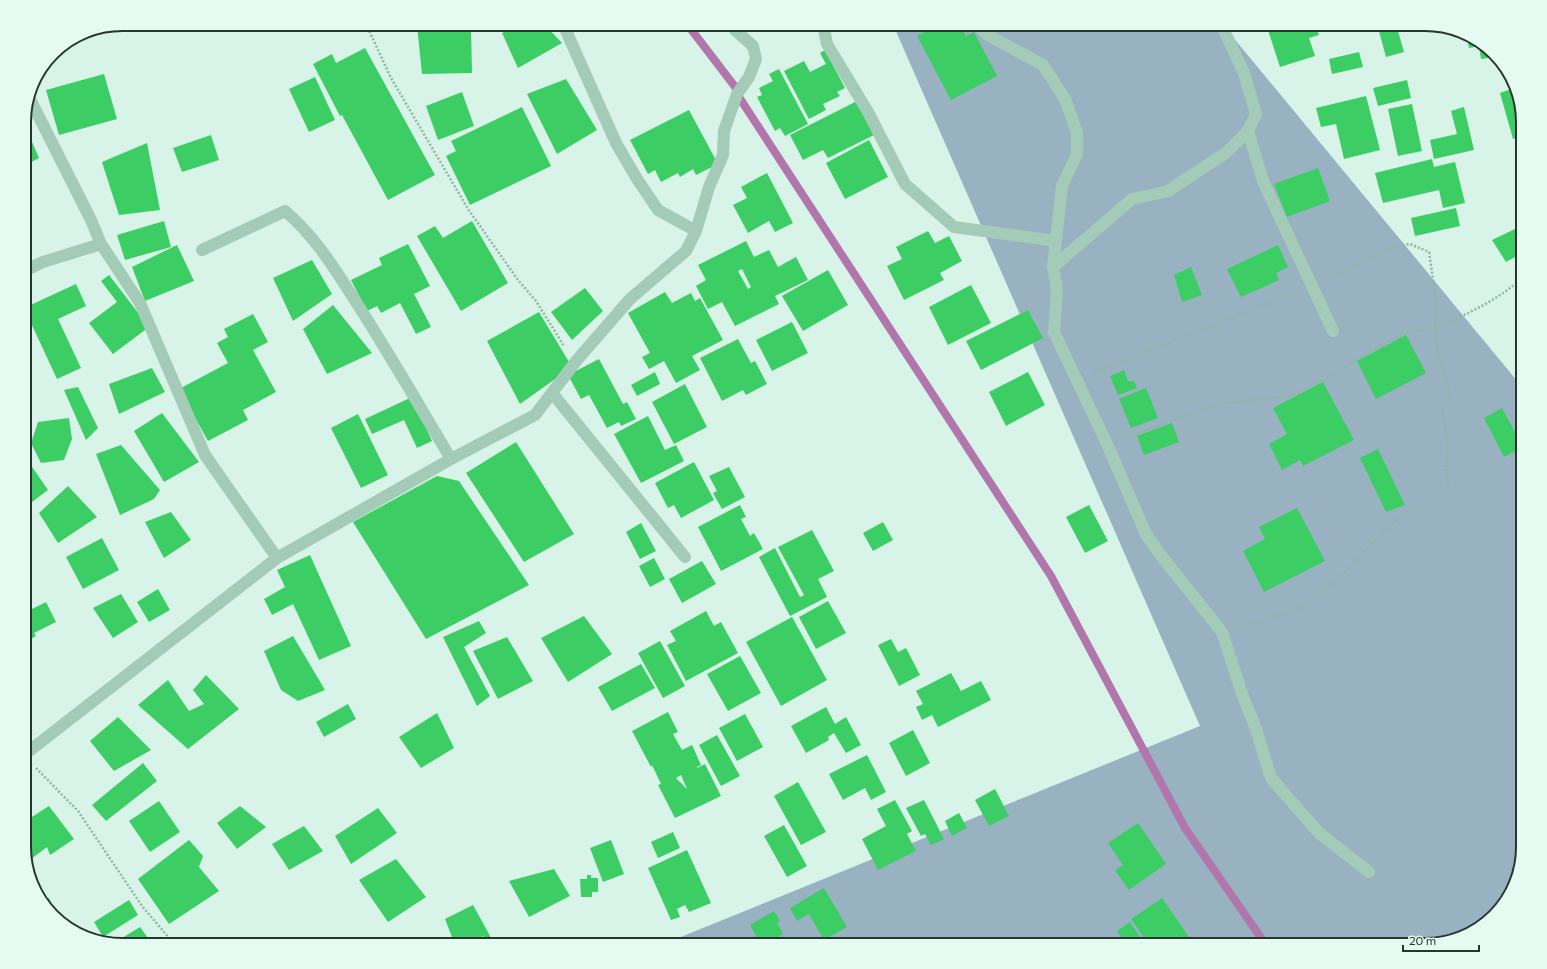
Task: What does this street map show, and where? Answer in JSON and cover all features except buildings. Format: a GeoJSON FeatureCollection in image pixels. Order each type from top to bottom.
{"type":"FeatureCollection","features":[{"type":"Feature","properties":{"kind":"street"},"geometry":{"type":"LineString","coordinates":[[566,31],[616,142],[637,179],[658,210],[696,231]]}},
{"type":"Feature","properties":{"kind":"street"},"geometry":{"type":"LineString","coordinates":[[31,750],[277,558],[451,459],[535,415],[553,394],[578,360],[630,299],[686,251],[696,231],[709,187],[723,155],[724,131],[737,94],[749,77],[756,59],[753,46],[736,31]]}},
{"type":"Feature","properties":{"kind":"street"},"geometry":{"type":"LineString","coordinates":[[824,31],[827,44],[868,112],[905,184],[954,227],[1056,242]]}},
{"type":"Feature","properties":{"kind":"street"},"geometry":{"type":"LineString","coordinates":[[983,31],[986,34],[1043,65],[1065,99],[1078,133],[1078,154],[1062,186],[1053,268],[1056,289],[1054,332],[1107,444],[1146,534],[1159,553],[1222,632],[1242,694],[1256,729],[1271,778],[1318,832],[1369,872]]}},
{"type":"Feature","properties":{"kind":"street"},"geometry":{"type":"LineString","coordinates":[[1053,268],[1132,199],[1168,191],[1227,152],[1248,131],[1256,114],[1244,72],[1224,31]]}},
{"type":"Feature","properties":{"kind":"street"},"geometry":{"type":"LineString","coordinates":[[33,105],[91,220],[101,244],[140,303],[205,455],[277,558]]}},
{"type":"Feature","properties":{"kind":"street"},"geometry":{"type":"LineString","coordinates":[[1248,131],[1263,181],[1333,331]]}},
{"type":"Feature","properties":{"kind":"street"},"geometry":{"type":"LineString","coordinates":[[202,250],[285,211],[314,239],[345,285],[406,382],[451,459]]}},
{"type":"Feature","properties":{"kind":"street"},"geometry":{"type":"LineString","coordinates":[[31,268],[43,262],[101,244]]}},
{"type":"Feature","properties":{"kind":"street"},"geometry":{"type":"LineString","coordinates":[[553,394],[685,557]]}},
{"type":"Feature","properties":{"kind":"path"},"geometry":{"type":"LineString","coordinates":[[369,31],[391,78],[468,209],[518,280],[536,301],[570,357],[578,360]]}},
{"type":"Feature","properties":{"kind":"path"},"geometry":{"type":"LineString","coordinates":[[1077,380],[1313,286],[1394,246],[1410,244],[1429,252],[1437,306],[1435,328],[1438,355],[1451,395],[1442,410],[1448,447],[1446,467],[1448,487],[1435,499],[1402,515],[1377,538],[1339,579],[1297,610],[1222,632]]}},
{"type":"Feature","properties":{"kind":"path"},"geometry":{"type":"LineString","coordinates":[[1107,444],[1220,404],[1295,394],[1326,379],[1364,355],[1408,332],[1435,328],[1472,312],[1516,284]]}},
{"type":"Feature","properties":{"kind":"path"},"geometry":{"type":"LineString","coordinates":[[34,766],[78,811],[142,906],[169,938]]}},
{"type":"Feature","properties":{"kind":"shaded area"},"geometry":{"type":"Polygon","coordinates":[[[896,31],[1228,31],[1516,380],[1516,847],[1513,871],[1501,898],[1476,923],[1449,935],[1425,938],[678,938],[1200,726],[896,31]]]}},
{"type":"Feature","properties":{"kind":"waterway"},"geometry":{"type":"LineString","coordinates":[[692,31],[736,88],[737,94],[1051,576],[1185,828],[1261,938]]}}]}
